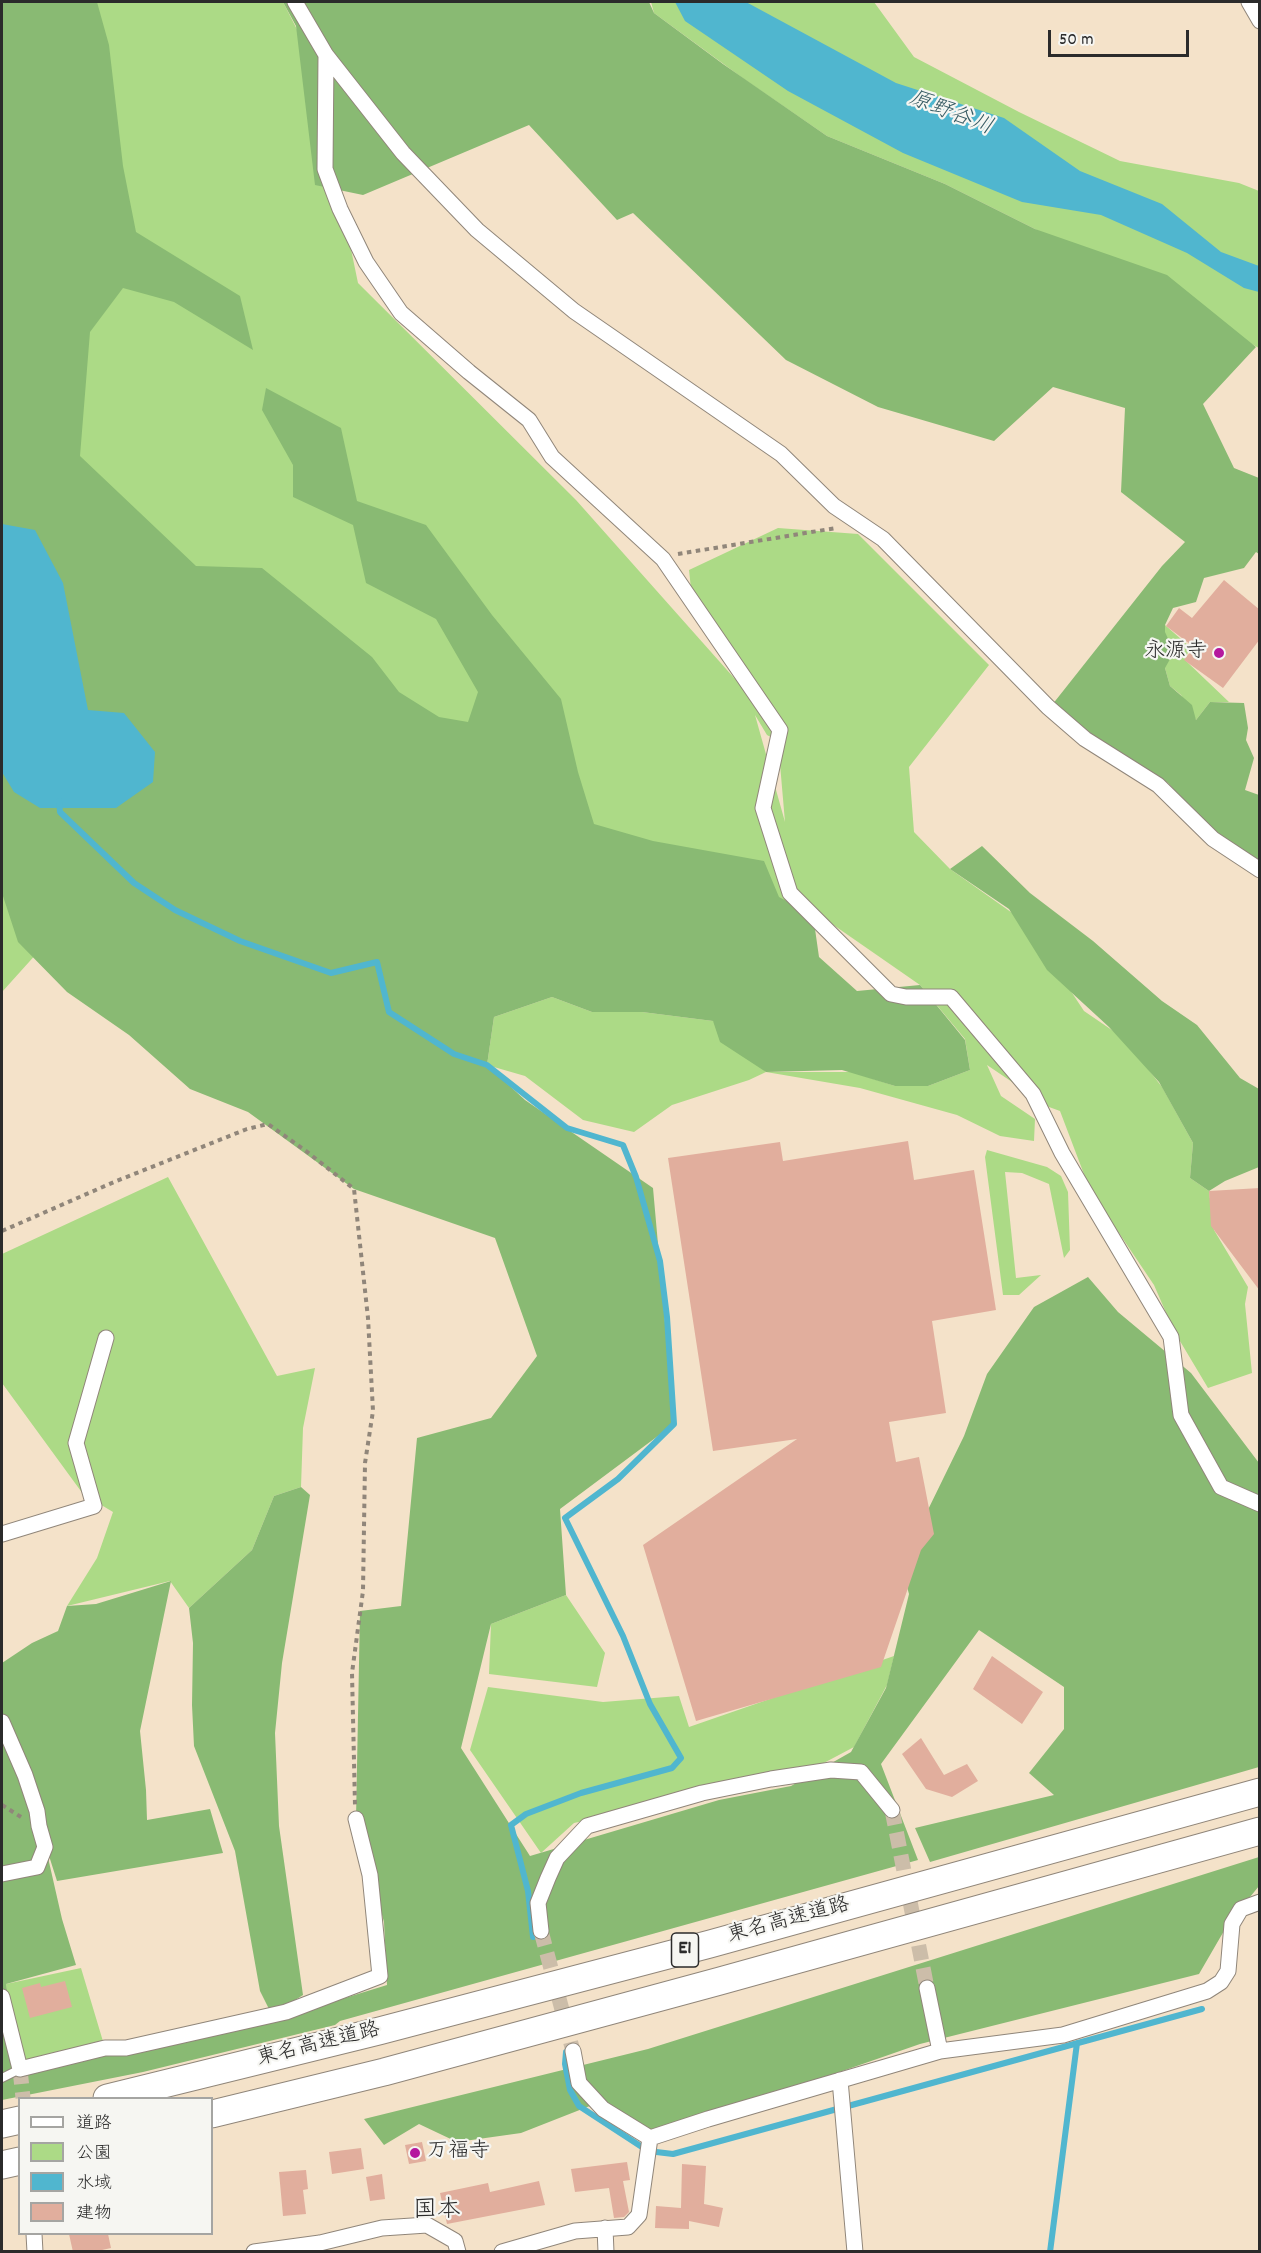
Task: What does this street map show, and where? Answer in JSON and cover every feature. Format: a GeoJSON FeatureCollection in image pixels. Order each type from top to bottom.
{"type":"FeatureCollection","features":[{"type":"Feature","properties":{"kind":"highway","name":"東名高速道路"},"geometry":{"type":"LineString","coordinates":[[111,2097],[379,2031],[710,1944],[1260,1792]]}},
{"type":"Feature","properties":{"kind":"highway","name":"東名高速道路"},"geometry":{"type":"LineString","coordinates":[[213,2115],[488,2044],[1260,1832]]}},
{"type":"Feature","properties":{"kind":"highway"},"geometry":{"type":"LineString","coordinates":[[2,2124],[18,2120]]}},
{"type":"Feature","properties":{"kind":"highway"},"geometry":{"type":"LineString","coordinates":[[2,2165],[18,2161]]}},
{"type":"Feature","properties":{"kind":"street"},"geometry":{"type":"LineString","coordinates":[[295,2],[326,55],[403,153],[477,230],[574,311],[781,454],[834,506],[883,539],[1048,707],[1085,739],[1158,785],[1213,839],[1260,870]]}},
{"type":"Feature","properties":{"kind":"street"},"geometry":{"type":"LineString","coordinates":[[1249,2],[1260,21]]}},
{"type":"Feature","properties":{"kind":"street"},"geometry":{"type":"LineString","coordinates":[[326,55],[326,169],[340,209],[366,262],[401,313],[529,420],[552,457],[663,559],[780,730],[763,808],[790,893],[891,994],[906,998],[951,998],[1033,1094],[1062,1153],[1171,1337],[1181,1415],[1221,1487],[1260,1504]]}},
{"type":"Feature","properties":{"kind":"street"},"geometry":{"type":"LineString","coordinates":[[2,1534],[94,1506],[76,1443],[106,1338]]}},
{"type":"Feature","properties":{"kind":"street"},"geometry":{"type":"LineString","coordinates":[[2,1722],[25,1775],[37,1811],[45,1847],[37,1867],[2,1874]]}},
{"type":"Feature","properties":{"kind":"street"},"geometry":{"type":"LineString","coordinates":[[541,1931],[538,1903],[548,1878],[557,1858],[587,1826],[702,1793],[831,1770],[861,1772],[891,1810]]}},
{"type":"Feature","properties":{"kind":"street"},"geometry":{"type":"LineString","coordinates":[[2,1997],[20,2069],[105,2048],[126,2048],[286,2012],[380,1976],[370,1875],[356,1820]]}},
{"type":"Feature","properties":{"kind":"street"},"geometry":{"type":"LineString","coordinates":[[650,2138],[708,2118],[940,2051],[1063,2035],[1207,1991],[1221,1982],[1228,1971],[1232,1924],[1242,1909],[1260,1902]]}},
{"type":"Feature","properties":{"kind":"street"},"geometry":{"type":"LineString","coordinates":[[927,1988],[940,2051]]}},
{"type":"Feature","properties":{"kind":"street"},"geometry":{"type":"LineString","coordinates":[[573,2051],[579,2083],[603,2109],[650,2138]]}},
{"type":"Feature","properties":{"kind":"street"},"geometry":{"type":"LineString","coordinates":[[840,2080],[855,2252]]}},
{"type":"Feature","properties":{"kind":"street"},"geometry":{"type":"LineString","coordinates":[[502,2252],[575,2231],[628,2227],[639,2215],[650,2138]]}},
{"type":"Feature","properties":{"kind":"street"},"geometry":{"type":"LineString","coordinates":[[254,2252],[320,2243],[382,2228],[427,2225],[455,2241],[458,2252]]}},
{"type":"Feature","properties":{"kind":"street"},"geometry":{"type":"LineString","coordinates":[[605,2228],[606,2252]]}},
{"type":"Feature","properties":{"kind":"street"},"geometry":{"type":"LineString","coordinates":[[34,2235],[35,2252]]}},
{"type":"Feature","properties":{"kind":"lane"},"geometry":{"type":"LineString","coordinates":[[2,2078],[20,2069]]}},
{"type":"Feature","properties":{"kind":"path"},"geometry":{"type":"LineString","coordinates":[[663,559],[678,554],[837,528]]}},
{"type":"Feature","properties":{"kind":"path"},"geometry":{"type":"LineString","coordinates":[[2,1231],[114,1182],[246,1129],[268,1124],[354,1189],[366,1296],[373,1411],[365,1462],[363,1591],[352,1674],[356,1820]]}},
{"type":"Feature","properties":{"kind":"green space"},"geometry":{"type":"Polygon","coordinates":[[[2,2],[283,2],[311,57],[358,283],[576,500],[735,679],[692,598],[689,570],[778,528],[858,534],[989,665],[909,767],[914,832],[950,869],[1025,922],[1084,1011],[1125,1039],[1162,1087],[1193,1143],[1190,1178],[1209,1191],[1214,1230],[1248,1287],[1245,1304],[1252,1373],[1208,1388],[1174,1331],[1154,1285],[1090,1190],[1060,1111],[1049,1107],[987,1065],[1001,1096],[1035,1119],[1034,1141],[1000,1136],[957,1115],[860,1088],[766,1072],[852,1072],[895,1086],[928,1086],[970,1070],[965,1039],[920,985],[809,908],[47,942],[2,992],[2,2]],[[755,715],[785,822],[778,741],[767,735],[755,715]]]}},
{"type":"Feature","properties":{"kind":"green space"},"geometry":{"type":"Polygon","coordinates":[[[2,2],[97,2],[109,45],[123,166],[136,232],[240,296],[253,350],[174,302],[123,288],[90,332],[80,456],[196,566],[262,568],[372,657],[399,692],[439,717],[468,722],[478,692],[436,619],[366,583],[353,525],[293,497],[293,465],[262,410],[266,388],[341,428],[357,501],[426,525],[492,615],[561,699],[578,772],[594,824],[653,841],[764,861],[779,897],[813,915],[819,957],[857,991],[920,985],[965,1040],[970,1070],[928,1086],[895,1086],[842,1070],[766,1072],[720,1042],[713,1021],[642,1012],[592,1012],[552,997],[494,1017],[487,1065],[525,1100],[653,1188],[674,1424],[560,1509],[566,1595],[491,1624],[461,1748],[530,1856],[719,1800],[791,1786],[851,1752],[886,1688],[909,1594],[901,1565],[964,1436],[987,1374],[1034,1307],[1088,1277],[1118,1312],[1191,1373],[1259,1463],[1259,1767],[930,1862],[915,1828],[1054,1795],[1029,1773],[1064,1729],[1064,1687],[979,1630],[881,1764],[918,1860],[340,2021],[335,2025],[143,2072],[2,2100],[2,1663],[32,1643],[58,1631],[67,1606],[96,1604],[171,1581],[140,1731],[147,1820],[210,1809],[223,1853],[57,1881],[44,1840],[62,1919],[76,1965],[6,1984],[20,2069],[264,2023],[387,1985],[384,1922],[356,1819],[360,1611],[401,1606],[417,1438],[491,1418],[537,1356],[495,1238],[354,1189],[248,1112],[190,1089],[129,1035],[67,992],[18,942],[2,893],[2,2]]]}},
{"type":"Feature","properties":{"kind":"green space"},"geometry":{"type":"Polygon","coordinates":[[[283,2],[649,2],[654,13],[827,136],[945,184],[1035,229],[1167,275],[1256,347],[1203,404],[1234,468],[1259,478],[1259,554],[1256,552],[1244,568],[1204,578],[1196,602],[1173,608],[1165,625],[1165,632],[1174,652],[1165,668],[1170,686],[1192,705],[1196,720],[1210,702],[1244,703],[1248,728],[1246,740],[1254,758],[1245,790],[1259,795],[1260,858],[1257,864],[1202,822],[1168,783],[1085,734],[1052,705],[1162,566],[1185,542],[1121,492],[1125,408],[1053,387],[994,441],[878,407],[786,360],[633,213],[617,220],[529,125],[363,195],[315,185],[296,26],[283,2]]]}},
{"type":"Feature","properties":{"kind":"green space"},"geometry":{"type":"Polygon","coordinates":[[[651,2],[874,2],[914,57],[1019,112],[1120,161],[1239,183],[1259,191],[1259,348],[945,184],[827,136],[654,13],[651,2]]]}},
{"type":"Feature","properties":{"kind":"green space"},"geometry":{"type":"Polygon","coordinates":[[[1165,625],[1190,647],[1185,660],[1229,702],[1210,702],[1196,720],[1181,695],[1170,686],[1165,668],[1165,625]]]}},
{"type":"Feature","properties":{"kind":"green space"},"geometry":{"type":"Polygon","coordinates":[[[982,846],[1030,893],[1093,941],[1162,1001],[1197,1025],[1240,1078],[1259,1089],[1259,1167],[1225,1181],[1209,1191],[1190,1178],[1193,1143],[1159,1082],[1109,1027],[1047,970],[1009,909],[950,869],[982,846]]]}},
{"type":"Feature","properties":{"kind":"green space"},"geometry":{"type":"Polygon","coordinates":[[[552,997],[592,1012],[642,1012],[713,1021],[766,1072],[749,1080],[672,1105],[634,1132],[583,1120],[525,1076],[487,1065],[494,1017],[552,997]]]}},
{"type":"Feature","properties":{"kind":"green space"},"geometry":{"type":"Polygon","coordinates":[[[987,1150],[1047,1167],[1061,1176],[1068,1192],[1070,1250],[1064,1258],[1049,1184],[1022,1173],[1005,1172],[1016,1278],[1041,1275],[1019,1295],[1003,1295],[985,1157],[987,1150]]]}},
{"type":"Feature","properties":{"kind":"green space"},"geometry":{"type":"Polygon","coordinates":[[[168,1177],[277,1376],[315,1368],[303,1428],[301,1487],[274,1496],[252,1550],[189,1608],[170,1581],[67,1606],[97,1558],[113,1512],[83,1494],[2,1383],[2,1254],[168,1177]]]}},
{"type":"Feature","properties":{"kind":"green space"},"geometry":{"type":"Polygon","coordinates":[[[301,1487],[310,1495],[282,1663],[275,1733],[279,1826],[303,1995],[272,2015],[260,1991],[235,1851],[194,1746],[193,1643],[189,1608],[252,1550],[274,1496],[301,1487]]]}},
{"type":"Feature","properties":{"kind":"green space"},"geometry":{"type":"Polygon","coordinates":[[[566,1595],[605,1653],[597,1687],[489,1674],[491,1624],[566,1595]]]}},
{"type":"Feature","properties":{"kind":"green space"},"geometry":{"type":"Polygon","coordinates":[[[894,1656],[887,1685],[854,1747],[803,1774],[574,1823],[541,1853],[470,1750],[488,1687],[603,1702],[679,1696],[689,1727],[894,1656]]]}},
{"type":"Feature","properties":{"kind":"green space"},"geometry":{"type":"Polygon","coordinates":[[[1259,1857],[1259,1886],[1228,1924],[1199,1974],[920,2044],[650,2138],[600,2102],[521,2133],[457,2142],[419,2124],[384,2145],[364,2119],[648,2049],[1259,1857]]]}},
{"type":"Feature","properties":{"kind":"green space"},"geometry":{"type":"Polygon","coordinates":[[[81,1968],[105,2048],[17,2064],[6,1984],[81,1968]]]}},
{"type":"Feature","properties":{"kind":"water","name":"原野谷川"},"geometry":{"type":"Polygon","coordinates":[[[675,2],[746,2],[896,83],[1004,118],[1080,171],[1162,204],[1221,252],[1259,266],[1259,292],[1244,288],[1187,253],[1101,215],[1022,202],[903,153],[788,91],[685,21],[675,2]]]}},
{"type":"Feature","properties":{"kind":"water"},"geometry":{"type":"Polygon","coordinates":[[[2,524],[35,530],[63,583],[88,710],[124,713],[155,752],[153,782],[116,808],[40,808],[14,792],[2,772],[2,524]]]}},
{"type":"Feature","properties":{"kind":"building"},"geometry":{"type":"Polygon","coordinates":[[[1224,580],[1260,610],[1260,639],[1223,688],[1184,660],[1194,647],[1166,626],[1179,608],[1192,618],[1224,580]]]}},
{"type":"Feature","properties":{"kind":"building"},"geometry":{"type":"Polygon","coordinates":[[[908,1141],[914,1180],[974,1170],[996,1310],[932,1321],[946,1413],[889,1422],[896,1462],[919,1457],[934,1534],[921,1550],[881,1667],[696,1721],[643,1545],[797,1439],[713,1451],[668,1158],[780,1142],[783,1161],[908,1141]]]}},
{"type":"Feature","properties":{"kind":"building"},"geometry":{"type":"Polygon","coordinates":[[[1260,1188],[1260,1291],[1211,1226],[1209,1191],[1260,1188]]]}},
{"type":"Feature","properties":{"kind":"building"},"geometry":{"type":"Polygon","coordinates":[[[992,1656],[1043,1692],[1022,1724],[973,1689],[992,1656]]]}},
{"type":"Feature","properties":{"kind":"building"},"geometry":{"type":"Polygon","coordinates":[[[921,1738],[944,1775],[967,1764],[978,1781],[952,1797],[926,1789],[902,1754],[921,1738]]]}},
{"type":"Feature","properties":{"kind":"building"},"geometry":{"type":"Polygon","coordinates":[[[65,1981],[72,2007],[30,2018],[22,1988],[40,1983],[41,1987],[65,1981]]]}},
{"type":"Feature","properties":{"kind":"building","name":"万福寺"},"geometry":{"type":"Polygon","coordinates":[[[422,2142],[426,2161],[409,2164],[405,2145],[422,2142]]]}},
{"type":"Feature","properties":{"kind":"building"},"geometry":{"type":"Polygon","coordinates":[[[361,2148],[364,2169],[332,2174],[329,2152],[361,2148]]]}},
{"type":"Feature","properties":{"kind":"building"},"geometry":{"type":"Polygon","coordinates":[[[627,2162],[630,2180],[623,2181],[629,2212],[624,2217],[614,2218],[609,2188],[575,2192],[571,2169],[627,2162]]]}},
{"type":"Feature","properties":{"kind":"building"},"geometry":{"type":"Polygon","coordinates":[[[682,2164],[706,2166],[704,2204],[723,2208],[719,2227],[689,2221],[689,2229],[655,2228],[656,2206],[681,2208],[682,2164]]]}},
{"type":"Feature","properties":{"kind":"building"},"geometry":{"type":"Polygon","coordinates":[[[306,2170],[308,2189],[303,2190],[306,2214],[283,2216],[279,2172],[306,2170]]]}},
{"type":"Feature","properties":{"kind":"building"},"geometry":{"type":"Polygon","coordinates":[[[382,2174],[385,2199],[370,2201],[366,2177],[382,2174]]]}},
{"type":"Feature","properties":{"kind":"building"},"geometry":{"type":"Polygon","coordinates":[[[539,2181],[545,2205],[447,2224],[440,2193],[488,2183],[490,2192],[539,2181]]]}},
{"type":"Feature","properties":{"kind":"building"},"geometry":{"type":"Polygon","coordinates":[[[69,2235],[108,2235],[111,2248],[93,2252],[73,2252],[69,2235]]]}},
{"type":"Feature","properties":{"kind":"waterway"},"geometry":{"type":"LineString","coordinates":[[59,801],[60,812],[134,883],[175,910],[240,941],[331,973],[377,962],[389,1012],[454,1054],[487,1065],[567,1128],[623,1145],[636,1177],[660,1261],[667,1317],[674,1424],[618,1479],[565,1518],[623,1636],[650,1704],[681,1758],[672,1768],[581,1793],[526,1814],[511,1825],[528,1891],[533,1937]]}},
{"type":"Feature","properties":{"kind":"waterway"},"geometry":{"type":"LineString","coordinates":[[566,2052],[565,2064],[570,2090],[579,2106],[648,2151],[673,2154],[1202,2009]]}},
{"type":"Feature","properties":{"kind":"waterway"},"geometry":{"type":"LineString","coordinates":[[1050,2252],[1077,2043]]}},
{"type":"Feature","properties":{"kind":"tunnel"},"geometry":{"type":"LineString","coordinates":[[892,1810],[927,1988]]}},
{"type":"Feature","properties":{"kind":"tunnel"},"geometry":{"type":"LineString","coordinates":[[541,1931],[573,2051]]}},
{"type":"Feature","properties":{"kind":"tunnel"},"geometry":{"type":"LineString","coordinates":[[20,2069],[23,2097]]}},
{"type":"Feature","properties":{"kind":"place","name":"永源寺"},"geometry":{"type":"Point","coordinates":[1219,653]}},
{"type":"Feature","properties":{"kind":"place","name":"万福寺"},"geometry":{"type":"Point","coordinates":[415,2153]}},
{"type":"Feature","properties":{"kind":"district","name":"国本"},"geometry":{"type":"Point","coordinates":[437,2213]}}]}
